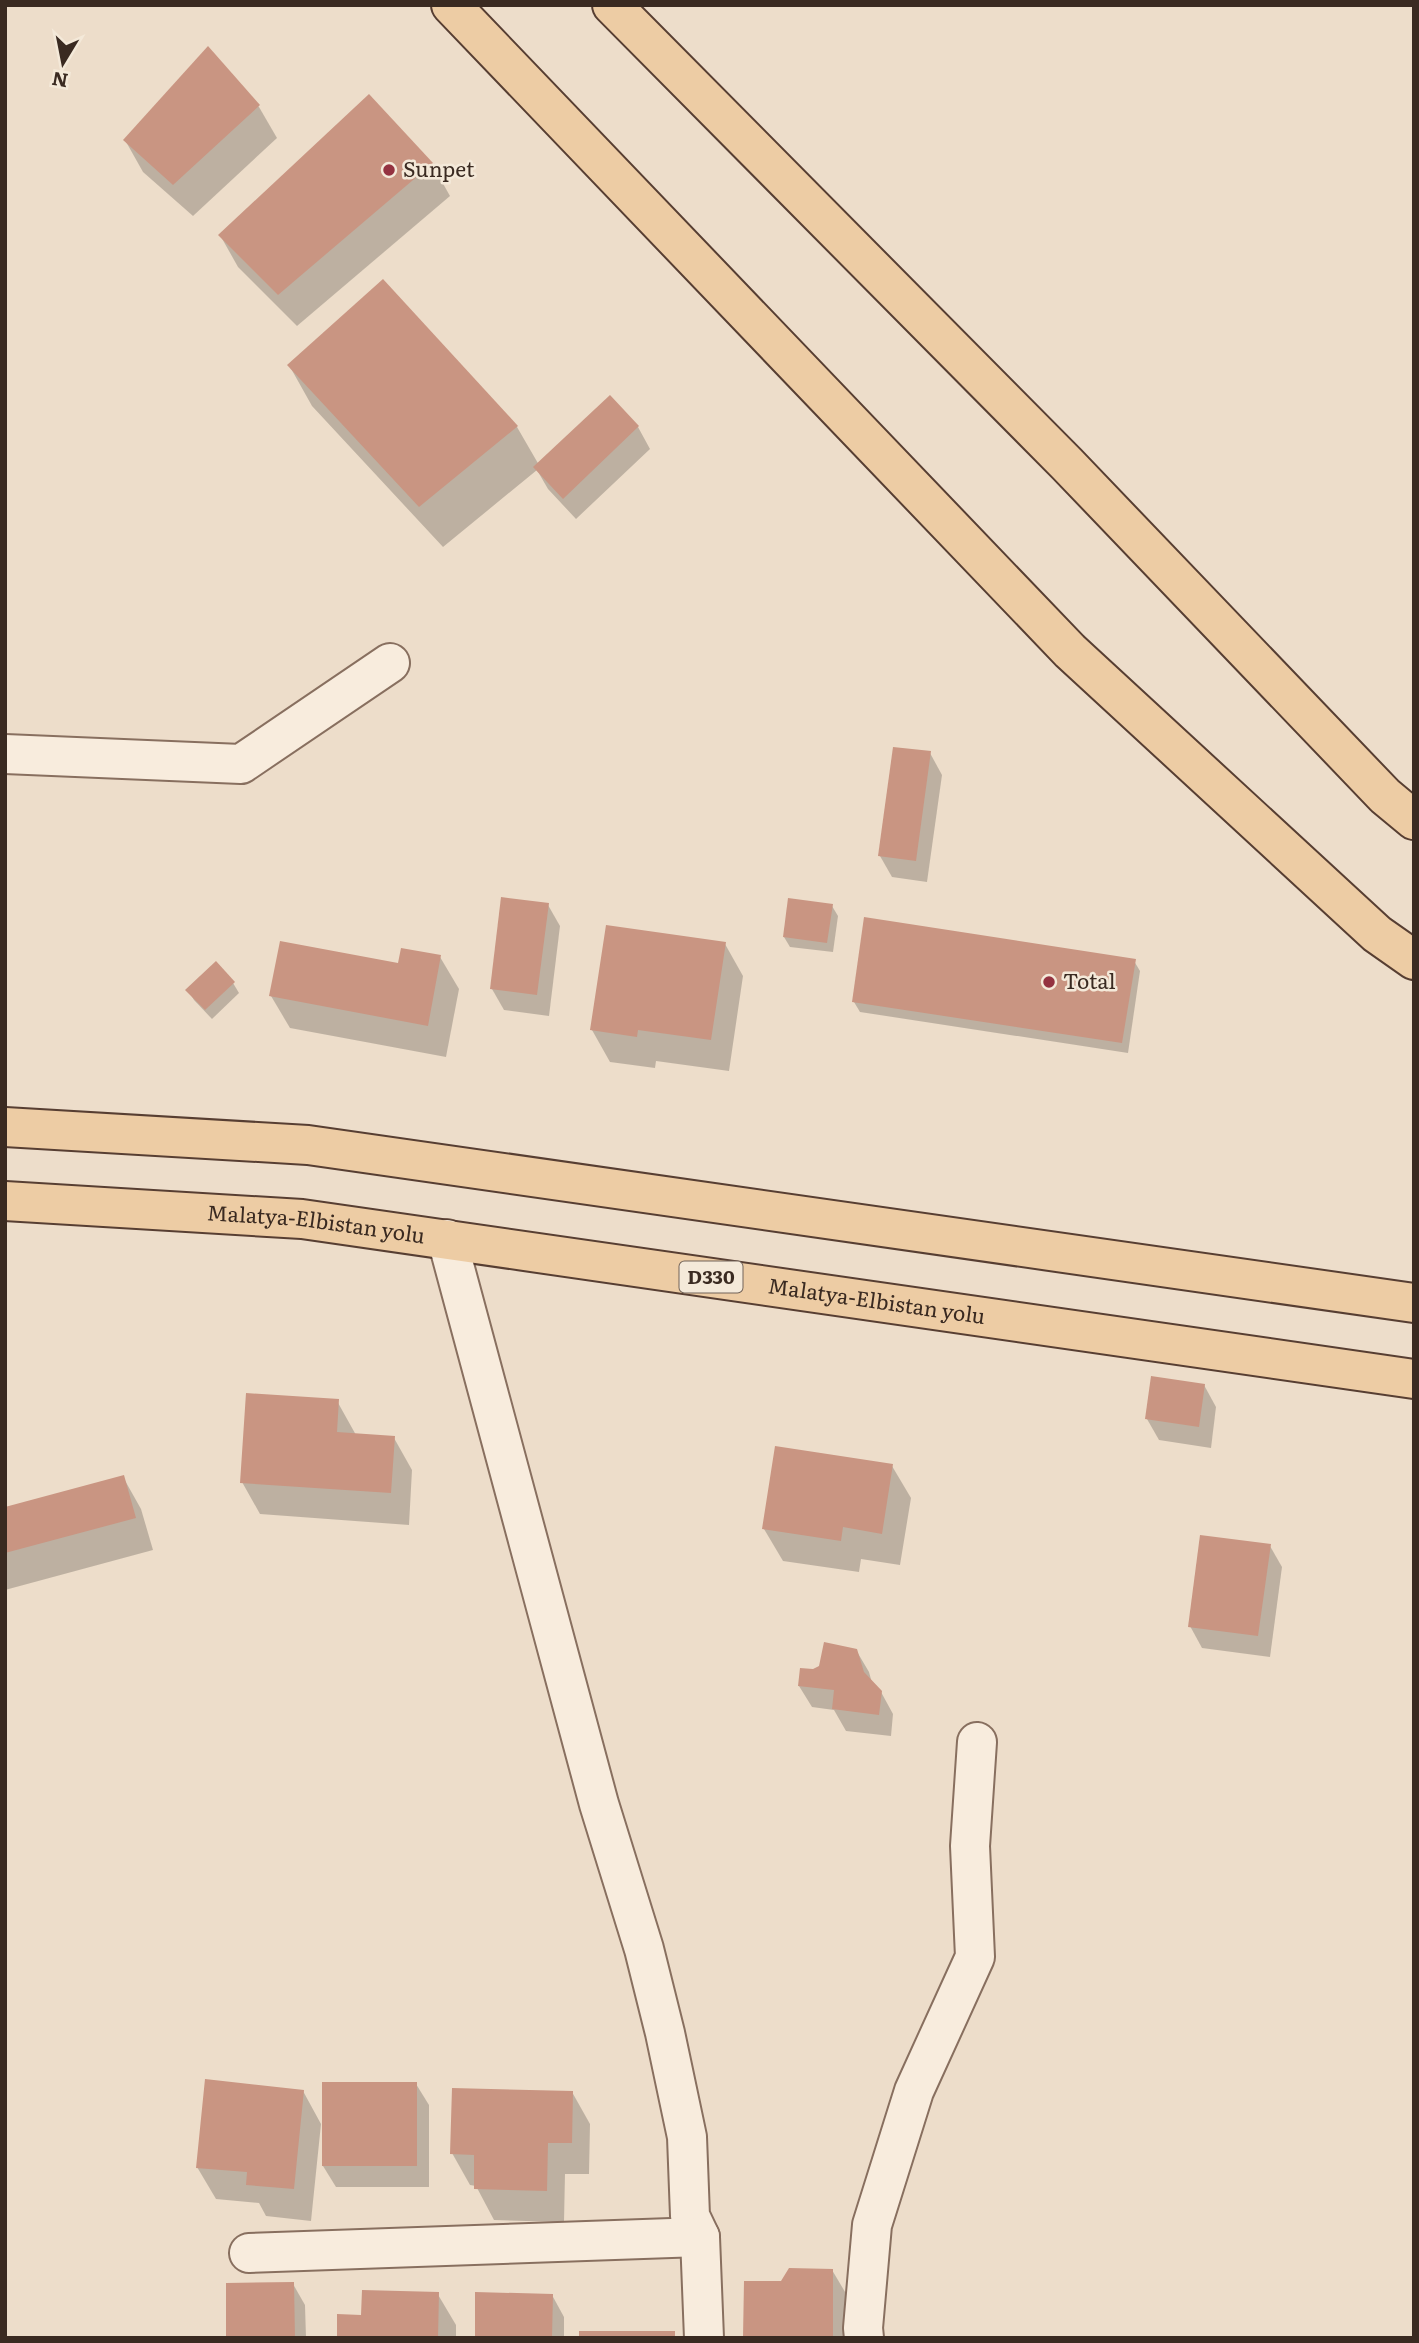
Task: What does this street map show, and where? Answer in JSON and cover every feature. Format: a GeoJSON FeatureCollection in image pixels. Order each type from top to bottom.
{"type":"FeatureCollection","features":[{"type":"Feature","properties":{"kind":"main road"},"geometry":{"type":"LineString","coordinates":[[451,5],[1070,651],[1377,934],[1414,960]]}},
{"type":"Feature","properties":{"kind":"main road"},"geometry":{"type":"LineString","coordinates":[[612,5],[1067,464],[1385,796],[1414,820]]}},
{"type":"Feature","properties":{"kind":"main road"},"geometry":{"type":"LineString","coordinates":[[5,1127],[308,1145],[1414,1303]]}},
{"type":"Feature","properties":{"kind":"main road","name":"Malatya-Elbistan yolu"},"geometry":{"type":"LineString","coordinates":[[5,1200],[302,1219],[1414,1379]]}},
{"type":"Feature","properties":{"kind":"street"},"geometry":{"type":"LineString","coordinates":[[5,754],[241,764],[390,663]]}},
{"type":"Feature","properties":{"kind":"street"},"geometry":{"type":"LineString","coordinates":[[447,1239],[599,1804],[644,1949],[662,2021],[687,2137],[690,2216],[700,2237],[704,2338]]}},
{"type":"Feature","properties":{"kind":"street"},"geometry":{"type":"LineString","coordinates":[[864,2338],[872,2225],[914,2091],[975,1956],[970,1846],[978,1742]]}},
{"type":"Feature","properties":{"kind":"street"},"geometry":{"type":"LineString","coordinates":[[249,2253],[700,2237]]}},
{"type":"Feature","properties":{"kind":"building"},"geometry":{"type":"Polygon","coordinates":[[[208,46],[260,105],[173,185],[123,140],[208,46]]]}},
{"type":"Feature","properties":{"kind":"building"},"geometry":{"type":"Polygon","coordinates":[[[369,94],[433,163],[278,295],[218,235],[369,94]]]}},
{"type":"Feature","properties":{"kind":"building"},"geometry":{"type":"Polygon","coordinates":[[[383,279],[518,426],[419,507],[287,365],[383,279]]]}},
{"type":"Feature","properties":{"kind":"building"},"geometry":{"type":"Polygon","coordinates":[[[610,395],[639,426],[563,499],[533,467],[610,395]]]}},
{"type":"Feature","properties":{"kind":"building"},"geometry":{"type":"Polygon","coordinates":[[[893,747],[931,751],[916,861],[878,856],[893,747]]]}},
{"type":"Feature","properties":{"kind":"building"},"geometry":{"type":"Polygon","coordinates":[[[501,897],[549,903],[537,995],[490,989],[501,897]]]}},
{"type":"Feature","properties":{"kind":"building"},"geometry":{"type":"Polygon","coordinates":[[[788,898],[833,904],[827,943],[783,937],[788,898]]]}},
{"type":"Feature","properties":{"kind":"building"},"geometry":{"type":"Polygon","coordinates":[[[864,917],[1136,959],[1122,1043],[852,1002],[864,917]]]}},
{"type":"Feature","properties":{"kind":"building"},"geometry":{"type":"Polygon","coordinates":[[[606,925],[726,942],[711,1040],[638,1030],[637,1037],[590,1030],[606,925]]]}},
{"type":"Feature","properties":{"kind":"building"},"geometry":{"type":"Polygon","coordinates":[[[280,941],[398,963],[401,948],[441,955],[428,1026],[269,996],[280,941]]]}},
{"type":"Feature","properties":{"kind":"building"},"geometry":{"type":"Polygon","coordinates":[[[216,961],[235,982],[205,1010],[185,990],[216,961]]]}},
{"type":"Feature","properties":{"kind":"building"},"geometry":{"type":"Polygon","coordinates":[[[1151,1376],[1205,1384],[1199,1427],[1145,1419],[1151,1376]]]}},
{"type":"Feature","properties":{"kind":"building"},"geometry":{"type":"Polygon","coordinates":[[[246,1393],[339,1399],[337,1432],[395,1436],[391,1493],[240,1483],[246,1393]]]}},
{"type":"Feature","properties":{"kind":"building"},"geometry":{"type":"Polygon","coordinates":[[[775,1446],[893,1464],[882,1534],[843,1527],[841,1541],[762,1529],[775,1446]]]}},
{"type":"Feature","properties":{"kind":"building"},"geometry":{"type":"Polygon","coordinates":[[[124,1475],[136,1518],[5,1553],[5,1507],[124,1475]]]}},
{"type":"Feature","properties":{"kind":"building"},"geometry":{"type":"Polygon","coordinates":[[[1200,1535],[1271,1544],[1258,1636],[1188,1627],[1200,1535]]]}},
{"type":"Feature","properties":{"kind":"building"},"geometry":{"type":"Polygon","coordinates":[[[824,1642],[857,1649],[864,1672],[882,1691],[879,1715],[832,1709],[834,1690],[798,1686],[800,1668],[813,1669],[819,1666],[824,1642]]]}},
{"type":"Feature","properties":{"kind":"building"},"geometry":{"type":"Polygon","coordinates":[[[205,2079],[304,2090],[294,2189],[246,2185],[247,2172],[196,2168],[205,2079]]]}},
{"type":"Feature","properties":{"kind":"building"},"geometry":{"type":"Polygon","coordinates":[[[322,2082],[417,2082],[417,2166],[322,2166],[322,2082]]]}},
{"type":"Feature","properties":{"kind":"building"},"geometry":{"type":"Polygon","coordinates":[[[452,2088],[573,2091],[572,2143],[548,2143],[547,2191],[474,2189],[474,2155],[450,2154],[452,2088]]]}},
{"type":"Feature","properties":{"kind":"building"},"geometry":{"type":"Polygon","coordinates":[[[789,2268],[833,2269],[833,2338],[743,2338],[744,2281],[781,2281],[789,2268]]]}},
{"type":"Feature","properties":{"kind":"building"},"geometry":{"type":"Polygon","coordinates":[[[294,2282],[295,2338],[226,2338],[226,2283],[294,2282]]]}},
{"type":"Feature","properties":{"kind":"building"},"geometry":{"type":"Polygon","coordinates":[[[362,2290],[439,2292],[438,2338],[337,2338],[337,2314],[361,2315],[362,2290]]]}},
{"type":"Feature","properties":{"kind":"building"},"geometry":{"type":"Polygon","coordinates":[[[475,2292],[553,2294],[552,2338],[475,2338],[475,2292]]]}},
{"type":"Feature","properties":{"kind":"building"},"geometry":{"type":"Polygon","coordinates":[[[579,2331],[675,2331],[675,2338],[579,2338],[579,2331]]]}},
{"type":"Feature","properties":{"kind":"place","name":"Sunpet"},"geometry":{"type":"Point","coordinates":[389,170]}},
{"type":"Feature","properties":{"kind":"place","name":"Total"},"geometry":{"type":"Point","coordinates":[1049,982]}}]}
